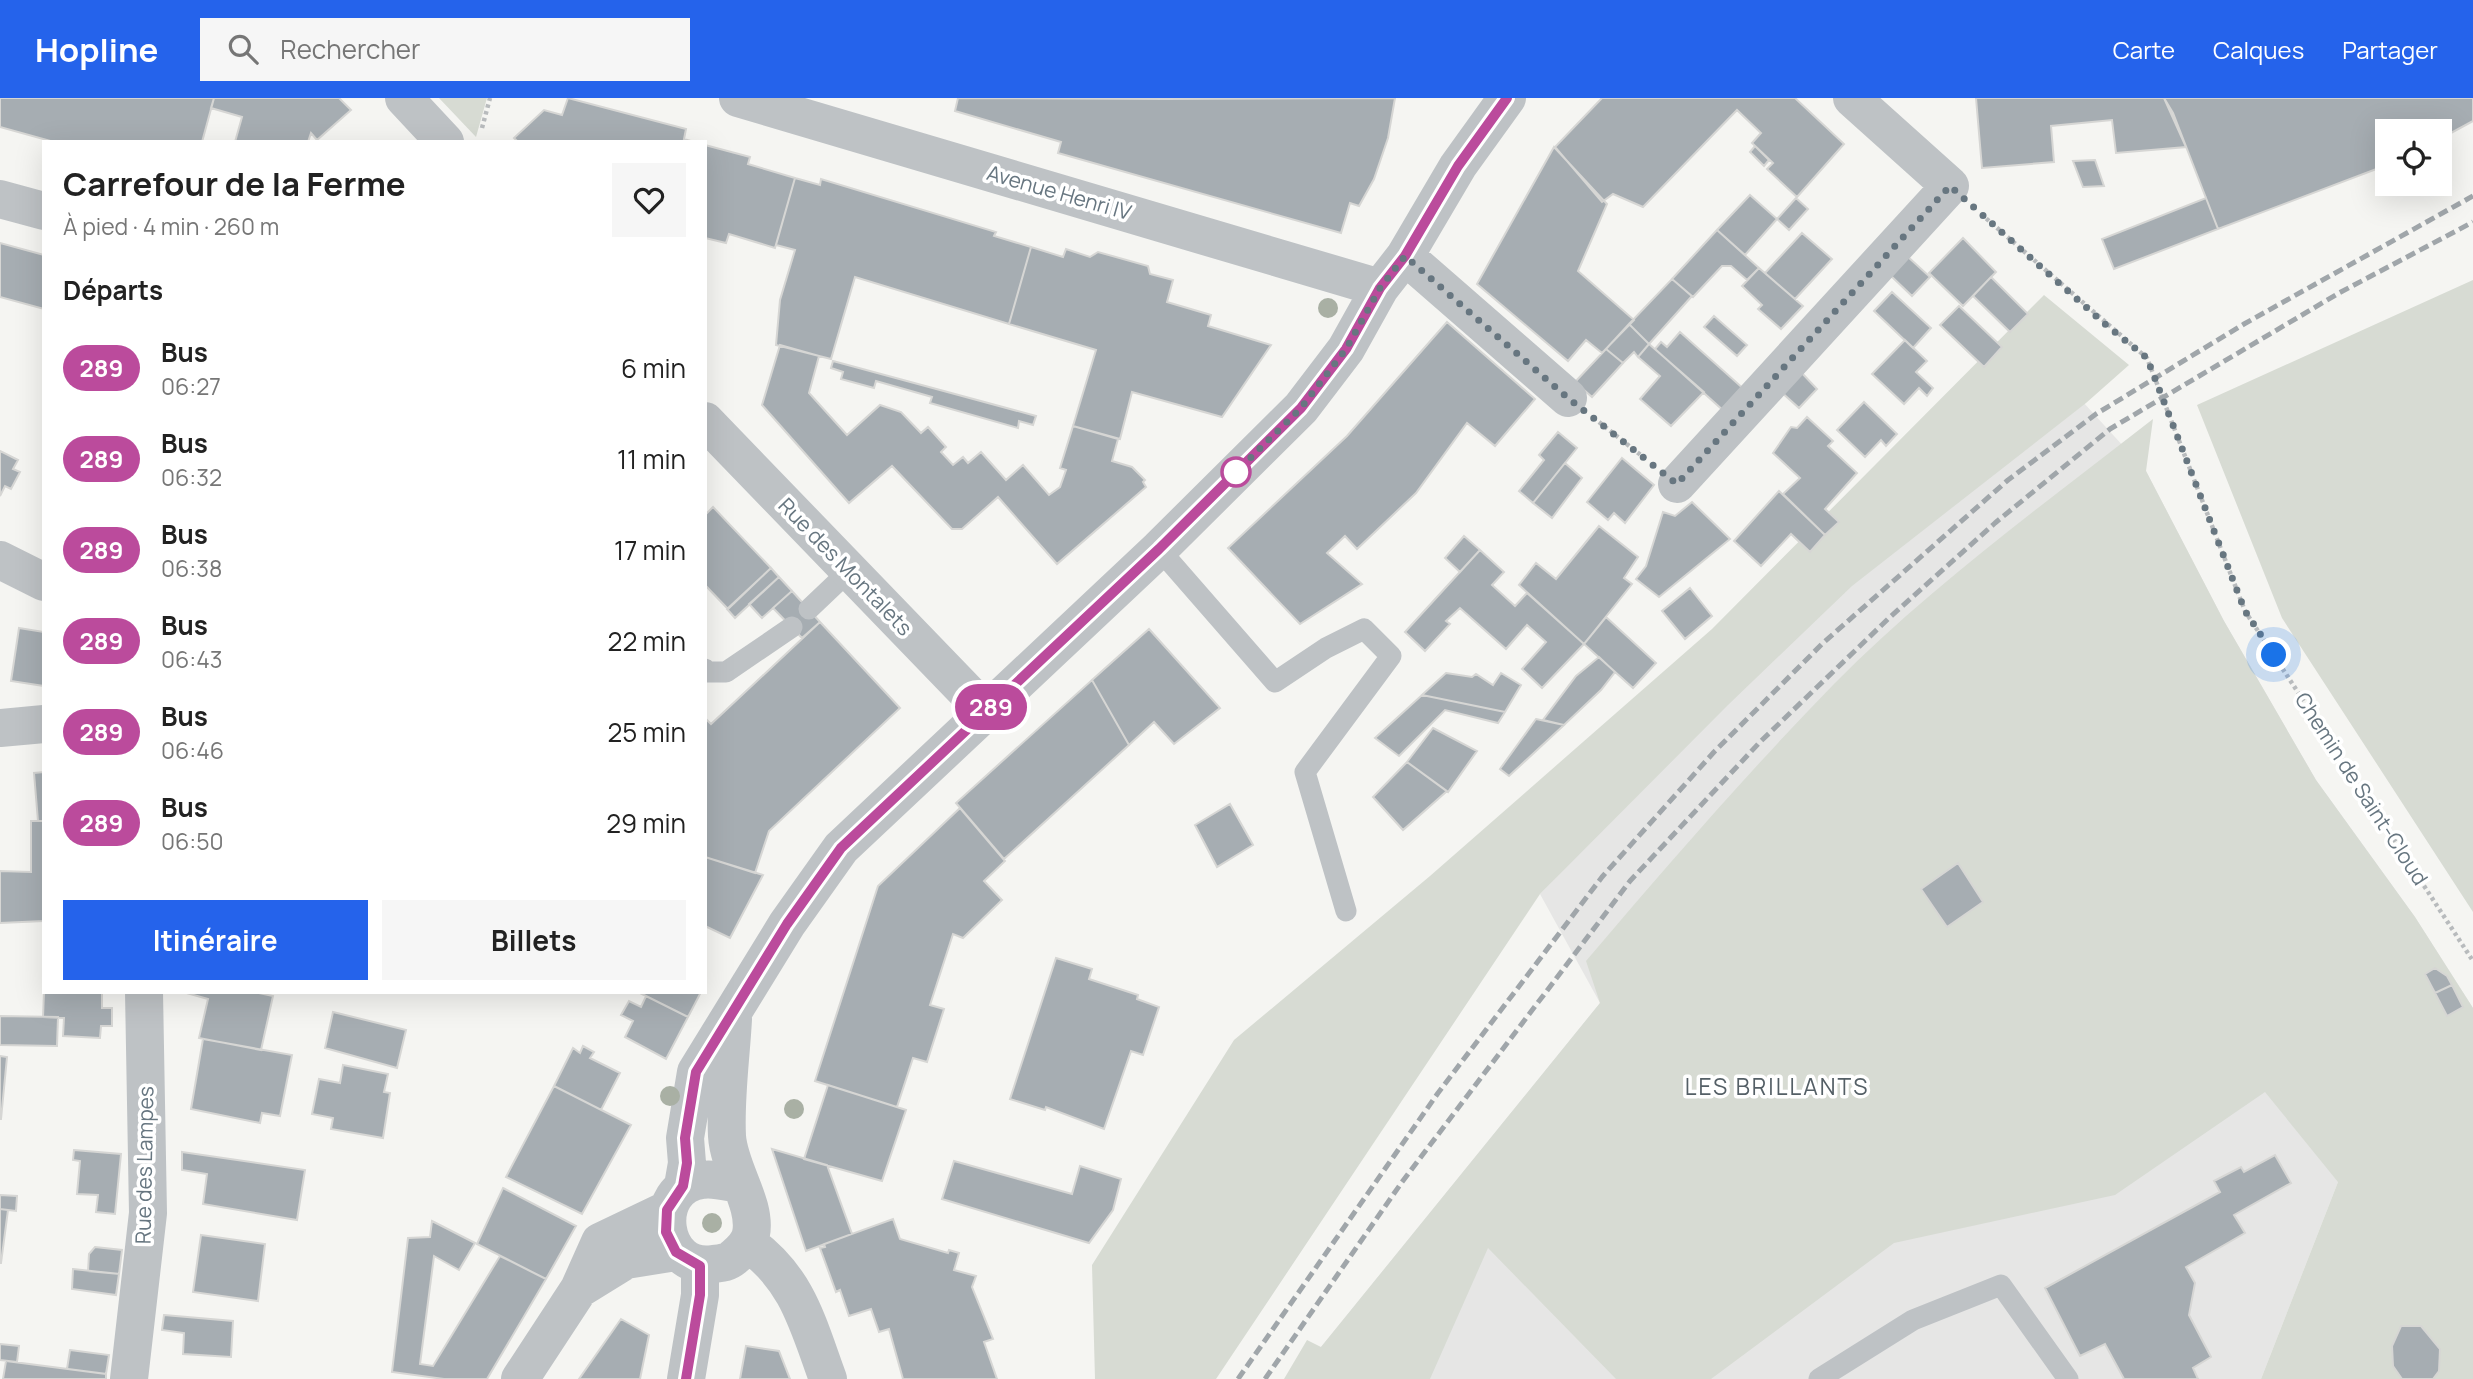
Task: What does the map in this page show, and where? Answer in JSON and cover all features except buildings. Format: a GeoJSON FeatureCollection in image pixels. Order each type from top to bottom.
{"type":"FeatureCollection","features":[{"type":"Feature","properties":{"kind":"street"},"geometry":{"type":"LineString","coordinates":[[404,98],[442,140]]}},
{"type":"Feature","properties":{"kind":"street","name":"Avenue Henri IV"},"geometry":{"type":"LineString","coordinates":[[738,98],[1380,288]]}},
{"type":"Feature","properties":{"kind":"street"},"geometry":{"type":"LineString","coordinates":[[1458,166],[1472,98]]}},
{"type":"Feature","properties":{"kind":"street"},"geometry":{"type":"LineString","coordinates":[[686,1379],[700,1295],[688,1259],[666,1232],[687,1163],[685,1138],[696,1072],[733,1017],[787,924],[841,848],[1159,549],[1301,408],[1346,349],[1380,288],[1405,256],[1458,166],[1507,98]]}},
{"type":"Feature","properties":{"kind":"street"},"geometry":{"type":"LineString","coordinates":[[1677,484],[1950,186],[1852,98]]}},
{"type":"Feature","properties":{"kind":"street"},"geometry":{"type":"LineString","coordinates":[[0,199],[42,210]]}},
{"type":"Feature","properties":{"kind":"street"},"geometry":{"type":"LineString","coordinates":[[1405,256],[1568,398]]}},
{"type":"Feature","properties":{"kind":"street","name":"Rue des Montalets"},"geometry":{"type":"LineString","coordinates":[[707,423],[986,712]]}},
{"type":"Feature","properties":{"kind":"street"},"geometry":{"type":"LineString","coordinates":[[0,560],[42,581]]}},
{"type":"Feature","properties":{"kind":"street"},"geometry":{"type":"LineString","coordinates":[[0,728],[42,724]]}},
{"type":"Feature","properties":{"kind":"street","name":"Rue des Lampes"},"geometry":{"type":"LineString","coordinates":[[129,1379],[148,1213],[144,994]]}},
{"type":"Feature","properties":{"kind":"street"},"geometry":{"type":"LineString","coordinates":[[579,1289],[626,1260],[688,1259],[729,1262],[749,1244],[753,1220],[738,1184],[727,1138],[733,1017]]}},
{"type":"Feature","properties":{"kind":"street"},"geometry":{"type":"LineString","coordinates":[[520,1379],[579,1289],[600,1242],[702,1179],[738,1184]]}},
{"type":"Feature","properties":{"kind":"street"},"geometry":{"type":"LineString","coordinates":[[749,1244],[771,1260],[797,1294],[828,1379]]}},
{"type":"Feature","properties":{"kind":"lane"},"geometry":{"type":"LineString","coordinates":[[1159,549],[1275,682],[1326,648],[1364,629],[1391,656],[1305,772],[1346,911]]}},
{"type":"Feature","properties":{"kind":"lane"},"geometry":{"type":"LineString","coordinates":[[808,609],[849,571]]}},
{"type":"Feature","properties":{"kind":"lane"},"geometry":{"type":"LineString","coordinates":[[707,672],[726,672],[792,627]]}},
{"type":"Feature","properties":{"kind":"lane"},"geometry":{"type":"LineString","coordinates":[[1819,1379],[1913,1320],[2001,1285],[2068,1379]]}},
{"type":"Feature","properties":{"kind":"path"},"geometry":{"type":"LineString","coordinates":[[481,131],[490,98]]}},
{"type":"Feature","properties":{"kind":"path","name":"Chemin de Saint-Cloud"},"geometry":{"type":"LineString","coordinates":[[1950,186],[2147,358],[2245,611],[2473,961]]}},
{"type":"Feature","properties":{"kind":"path"},"geometry":{"type":"LineString","coordinates":[[1568,398],[1677,484]]}},
{"type":"Feature","properties":{"kind":"shaded area"},"geometry":{"type":"Polygon","coordinates":[[[439,98],[487,98],[476,137],[439,98]]]}},
{"type":"Feature","properties":{"kind":"shaded area"},"geometry":{"type":"Polygon","coordinates":[[[2473,280],[2473,912],[2282,618],[2197,405],[2473,280]]]}},
{"type":"Feature","properties":{"kind":"shaded area"},"geometry":{"type":"Polygon","coordinates":[[[2044,295],[2129,365],[2086,403],[1852,586],[1728,705],[1540,894],[1216,1379],[1095,1379],[1092,1265],[1234,1040],[1430,876],[1712,629],[2044,295]]]}},
{"type":"Feature","properties":{"kind":"shaded area"},"geometry":{"type":"Polygon","coordinates":[[[2051,367],[2146,471],[2224,621],[2316,780],[2415,917],[2473,1008],[2338,1182],[2261,1379],[1304,1379],[1321,1347],[1600,1003],[1540,894],[2051,367]]]}},
{"type":"Feature","properties":{"kind":"shaded area"},"geometry":{"type":"Polygon","coordinates":[[[2153,419],[2146,471],[2224,621],[2316,780],[2415,917],[2473,1008],[2473,1379],[2261,1379],[2338,1182],[2265,1092],[2115,1195],[1894,1243],[1711,1379],[1616,1379],[1488,1248],[1430,1379],[1284,1379],[1307,1340],[1321,1347],[1600,1003],[1586,961],[1739,786],[1834,684],[1909,613],[2153,419]]]}},
{"type":"Feature","properties":{"kind":"railway"},"geometry":{"type":"LineString","coordinates":[[1238,1379],[1438,1093],[1602,877],[1714,752],[1823,643],[2008,480],[2096,414],[2244,324],[2473,196]]}},
{"type":"Feature","properties":{"kind":"railway"},"geometry":{"type":"LineString","coordinates":[[1265,1379],[1402,1182],[1630,881],[1760,742],[1889,618],[1995,523],[2110,429],[2339,293],[2473,222]]}},
{"type":"Feature","properties":{"kind":"bus line","name":"289"},"geometry":{"type":"LineString","coordinates":[[686,1379],[700,1295],[700,1266],[676,1252],[666,1232],[667,1210],[683,1186],[687,1163],[685,1138],[696,1072],[733,1017],[787,924],[841,848],[1159,549],[1301,408],[1346,349],[1380,288],[1405,256],[1458,166],[1507,98]]}},
{"type":"Feature","properties":{"kind":"district","name":"LES BRILLANTS"},"geometry":{"type":"Point","coordinates":[1777,1087]}},
{"type":"Feature","properties":{"kind":"route"},"geometry":{"type":"LineString","coordinates":[[1236,472],[1230,478],[1301,408],[1346,349],[1380,288],[1405,256],[1568,398],[1677,484],[1950,186],[2147,358],[2245,611],[2274,655]]}}]}
